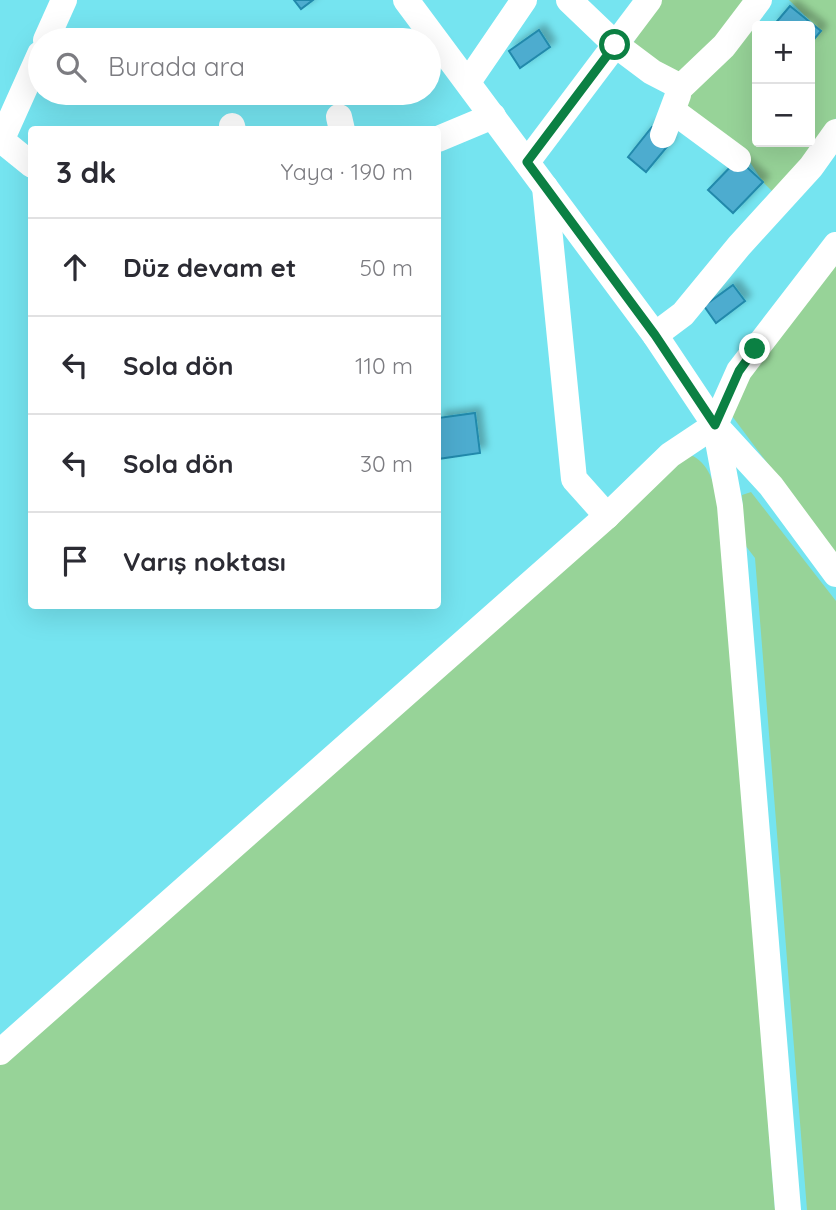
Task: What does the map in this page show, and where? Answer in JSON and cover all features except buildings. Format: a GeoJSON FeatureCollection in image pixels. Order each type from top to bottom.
{"type":"FeatureCollection","features":[{"type":"Feature","properties":{"kind":"lane"},"geometry":{"type":"LineString","coordinates":[[51,28],[64,0]]}},
{"type":"Feature","properties":{"kind":"lane"},"geometry":{"type":"LineString","coordinates":[[406,0],[427,28]]}},
{"type":"Feature","properties":{"kind":"lane"},"geometry":{"type":"LineString","coordinates":[[468,82],[524,0]]}},
{"type":"Feature","properties":{"kind":"lane"},"geometry":{"type":"LineString","coordinates":[[569,0],[615,45],[652,72],[738,159]]}},
{"type":"Feature","properties":{"kind":"lane"},"geometry":{"type":"LineString","coordinates":[[527,162],[649,0]]}},
{"type":"Feature","properties":{"kind":"lane"},"geometry":{"type":"LineString","coordinates":[[663,135],[677,99],[760,0]]}},
{"type":"Feature","properties":{"kind":"lane"},"geometry":{"type":"LineString","coordinates":[[441,46],[655,335],[715,425],[771,486],[836,574]]}},
{"type":"Feature","properties":{"kind":"lane"},"geometry":{"type":"LineString","coordinates":[[28,80],[1,140],[28,162]]}},
{"type":"Feature","properties":{"kind":"lane"},"geometry":{"type":"LineString","coordinates":[[441,138],[493,116]]}},
{"type":"Feature","properties":{"kind":"lane"},"geometry":{"type":"LineString","coordinates":[[655,335],[683,314],[739,246],[811,167],[836,132]]}},
{"type":"Feature","properties":{"kind":"lane"},"geometry":{"type":"LineString","coordinates":[[545,186],[574,479],[607,516]]}},
{"type":"Feature","properties":{"kind":"lane"},"geometry":{"type":"LineString","coordinates":[[0,1052],[607,516],[670,455],[715,425],[739,371],[836,245]]}},
{"type":"Feature","properties":{"kind":"lane"},"geometry":{"type":"LineString","coordinates":[[715,425],[730,506],[788,1210]]}},
{"type":"Feature","properties":{"kind":"green space"},"geometry":{"type":"Polygon","coordinates":[[[658,0],[751,0],[701,61],[673,74],[631,47],[658,0]]]}},
{"type":"Feature","properties":{"kind":"green space"},"geometry":{"type":"Polygon","coordinates":[[[789,0],[836,0],[836,118],[815,145],[815,38],[821,31],[815,25],[815,21],[811,21],[789,0]]]}},
{"type":"Feature","properties":{"kind":"green space"},"geometry":{"type":"Polygon","coordinates":[[[752,30],[752,147],[813,147],[776,195],[763,182],[744,153],[682,106],[686,89],[752,30]]]}},
{"type":"Feature","properties":{"kind":"green space"},"geometry":{"type":"Polygon","coordinates":[[[836,260],[836,555],[729,412],[730,399],[836,260]]]}},
{"type":"Feature","properties":{"kind":"green space"},"geometry":{"type":"Polygon","coordinates":[[[693,456],[702,462],[713,481],[722,537],[775,1210],[0,1210],[0,1065],[684,457],[693,456]]]}},
{"type":"Feature","properties":{"kind":"green space"},"geometry":{"type":"Polygon","coordinates":[[[751,492],[836,601],[836,1210],[807,1210],[755,558],[745,545],[742,495],[751,492]]]}},
{"type":"Feature","properties":{"kind":"route"},"geometry":{"type":"LineString","coordinates":[[615,45],[527,162],[655,335],[715,425],[739,371],[755,349]]}}]}
